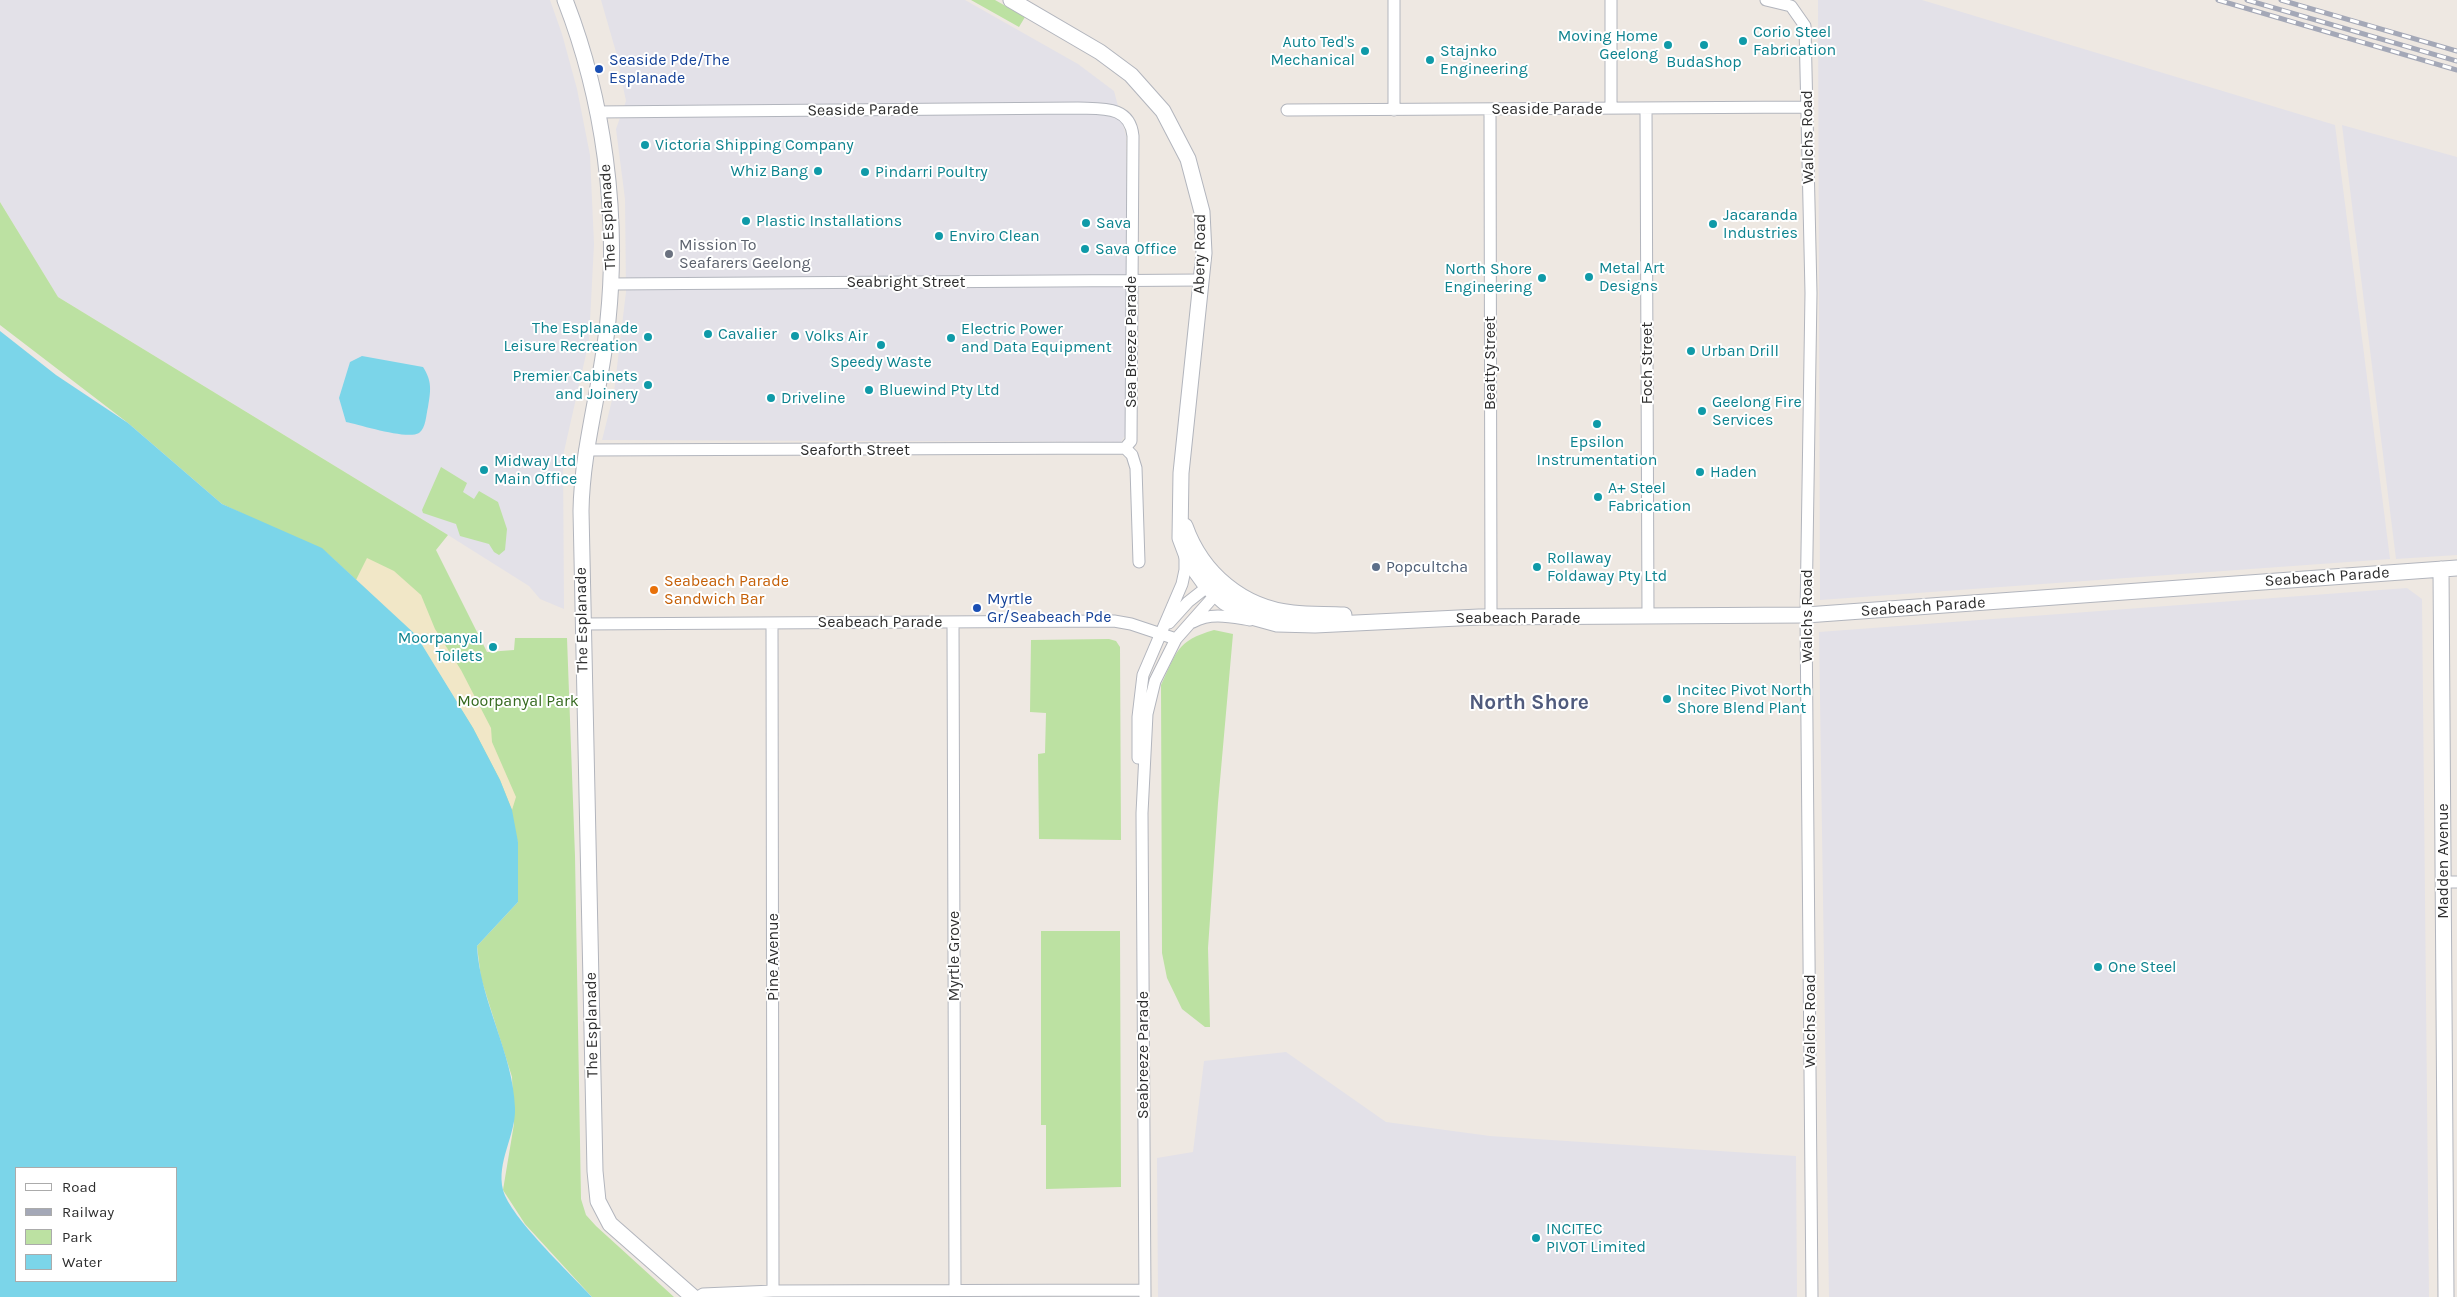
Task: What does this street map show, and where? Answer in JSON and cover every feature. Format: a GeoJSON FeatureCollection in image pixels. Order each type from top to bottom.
{"type":"FeatureCollection","features":[{"type":"Feature","properties":{"kind":"main road","name":"The Esplanade"},"geometry":{"type":"LineString","coordinates":[[565,0],[585,63],[596,112],[603,146],[609,201],[611,284],[606,340],[585,450],[581,489],[582,624],[595,1171],[598,1201],[610,1224],[693,1297]]}},
{"type":"Feature","properties":{"kind":"main road","name":"Abery Road"},"geometry":{"type":"LineString","coordinates":[[1011,0],[1109,58],[1142,87],[1163,111],[1182,146],[1197,186],[1203,225],[1202,280],[1180,495],[1179,527],[1185,554],[1215,588]]}},
{"type":"Feature","properties":{"kind":"main road","name":"Seabeach Parade"},"geometry":{"type":"LineString","coordinates":[[1180,495],[1182,517],[1192,543],[1204,563],[1215,588],[1245,615],[1270,622],[1315,625],[1387,620],[1491,617],[1806,615],[2457,568]]}},
{"type":"Feature","properties":{"kind":"main road","name":"Madden Avenue"},"geometry":{"type":"LineString","coordinates":[[2441,569],[2450,882],[2444,1242],[2446,1297]]}},
{"type":"Feature","properties":{"kind":"main road","name":"Seabeach Parade"},"geometry":{"type":"LineString","coordinates":[[1215,588],[1268,608],[1293,613],[1387,620]]}},
{"type":"Feature","properties":{"kind":"street"},"geometry":{"type":"LineString","coordinates":[[1394,0],[1394,110]]}},
{"type":"Feature","properties":{"kind":"street"},"geometry":{"type":"LineString","coordinates":[[1611,0],[1611,108]]}},
{"type":"Feature","properties":{"kind":"street","name":"Walchs Road"},"geometry":{"type":"LineString","coordinates":[[1766,0],[1791,6],[1805,26],[1812,293],[1806,615],[1812,1297]]}},
{"type":"Feature","properties":{"kind":"street","name":"Seaside Parade"},"geometry":{"type":"LineString","coordinates":[[1287,110],[1807,107]]}},
{"type":"Feature","properties":{"kind":"street","name":"Seaside Parade"},"geometry":{"type":"LineString","coordinates":[[596,112],[1095,108],[1116,111],[1127,118]]}},
{"type":"Feature","properties":{"kind":"street","name":"Foch Street"},"geometry":{"type":"LineString","coordinates":[[1646,108],[1648,617]]}},
{"type":"Feature","properties":{"kind":"street","name":"Beatty Street"},"geometry":{"type":"LineString","coordinates":[[1490,109],[1491,617]]}},
{"type":"Feature","properties":{"kind":"street","name":"Sea Breeze Parade"},"geometry":{"type":"LineString","coordinates":[[1126,448],[1131,441],[1133,136],[1127,118]]}},
{"type":"Feature","properties":{"kind":"street","name":"Seabright Street"},"geometry":{"type":"LineString","coordinates":[[611,284],[1202,280]]}},
{"type":"Feature","properties":{"kind":"street"},"geometry":{"type":"LineString","coordinates":[[1126,448],[1132,455],[1136,468],[1139,562]]}},
{"type":"Feature","properties":{"kind":"street","name":"Seaforth Street"},"geometry":{"type":"LineString","coordinates":[[585,450],[1126,448]]}},
{"type":"Feature","properties":{"kind":"street","name":"Seabreeze Parade"},"geometry":{"type":"LineString","coordinates":[[1145,1293],[1142,813],[1137,739],[1139,700],[1146,666],[1182,584],[1185,570],[1185,554]]}},
{"type":"Feature","properties":{"kind":"street","name":"Seabreeze Parade"},"geometry":{"type":"LineString","coordinates":[[1159,633],[1188,602],[1215,588]]}},
{"type":"Feature","properties":{"kind":"street","name":"Seabreeze Parade"},"geometry":{"type":"LineString","coordinates":[[1142,813],[1149,703],[1156,681],[1176,639],[1215,588]]}},
{"type":"Feature","properties":{"kind":"street"},"geometry":{"type":"LineString","coordinates":[[1188,625],[1202,618],[1218,615],[1270,622]]}},
{"type":"Feature","properties":{"kind":"street","name":"Seabeach Parade"},"geometry":{"type":"LineString","coordinates":[[582,624],[1114,621],[1176,639]]}},
{"type":"Feature","properties":{"kind":"street","name":"Myrtle Grove"},"geometry":{"type":"LineString","coordinates":[[953,622],[955,1290]]}},
{"type":"Feature","properties":{"kind":"street","name":"Pine Avenue"},"geometry":{"type":"LineString","coordinates":[[772,623],[773,1291]]}},
{"type":"Feature","properties":{"kind":"street"},"geometry":{"type":"LineString","coordinates":[[698,1297],[703,1294],[773,1291],[955,1290],[1145,1293]]}},
{"type":"Feature","properties":{"kind":"shaded area"},"geometry":{"type":"Polygon","coordinates":[[[0,0],[550,0],[562,34],[577,89],[590,155],[594,244],[589,341],[563,456],[564,609],[540,599],[529,586],[448,535],[58,297],[0,202],[0,0]]]}},
{"type":"Feature","properties":{"kind":"shaded area"},"geometry":{"type":"Polygon","coordinates":[[[601,0],[965,0],[1078,64],[1114,91],[1126,136],[1128,431],[1121,442],[602,440],[614,392],[626,292],[625,199],[616,129],[626,101],[616,52],[601,0]]]}},
{"type":"Feature","properties":{"kind":"shaded area"},"geometry":{"type":"Polygon","coordinates":[[[1818,0],[1922,0],[2335,125],[2390,559],[1820,600],[1818,0]]]}},
{"type":"Feature","properties":{"kind":"shaded area"},"geometry":{"type":"Polygon","coordinates":[[[2342,125],[2457,157],[2457,555],[2396,559],[2342,125]]]}},
{"type":"Feature","properties":{"kind":"shaded area"},"geometry":{"type":"Polygon","coordinates":[[[2407,588],[2422,599],[2429,1297],[1829,1297],[1819,632],[2407,588]]]}},
{"type":"Feature","properties":{"kind":"shaded area"},"geometry":{"type":"Polygon","coordinates":[[[1286,1052],[1386,1122],[1490,1136],[1796,1156],[1797,1297],[1158,1297],[1157,1158],[1193,1152],[1204,1061],[1286,1052]]]}},
{"type":"Feature","properties":{"kind":"green space"},"geometry":{"type":"Polygon","coordinates":[[[971,0],[995,0],[1025,17],[1019,27],[971,0]]]}},
{"type":"Feature","properties":{"kind":"green space","name":"Moorpanyal Park"},"geometry":{"type":"Polygon","coordinates":[[[0,202],[58,297],[448,535],[436,550],[487,652],[514,650],[515,638],[567,638],[575,856],[581,1199],[586,1215],[596,1226],[674,1297],[592,1297],[525,1224],[503,1190],[514,1124],[512,1077],[481,978],[477,946],[518,902],[518,842],[416,635],[328,554],[222,504],[128,423],[0,325],[0,202]]]}},
{"type":"Feature","properties":{"kind":"green space"},"geometry":{"type":"Polygon","coordinates":[[[441,467],[467,483],[463,492],[474,499],[479,491],[498,502],[507,529],[505,550],[499,555],[494,552],[489,544],[460,536],[456,524],[423,513],[422,510],[441,467]]]}},
{"type":"Feature","properties":{"kind":"green space"},"geometry":{"type":"Polygon","coordinates":[[[1214,630],[1233,634],[1218,803],[1208,948],[1210,1027],[1205,1027],[1182,1009],[1167,978],[1162,953],[1161,685],[1179,649],[1201,634],[1214,630]]]}},
{"type":"Feature","properties":{"kind":"green space"},"geometry":{"type":"Polygon","coordinates":[[[1109,639],[1116,641],[1120,647],[1121,840],[1039,839],[1038,754],[1045,753],[1046,713],[1030,712],[1031,640],[1109,639]]]}},
{"type":"Feature","properties":{"kind":"green space"},"geometry":{"type":"Polygon","coordinates":[[[1041,931],[1120,931],[1121,1187],[1046,1189],[1046,1125],[1041,1125],[1041,931]]]}},
{"type":"Feature","properties":{"kind":"sand"},"geometry":{"type":"Polygon","coordinates":[[[367,558],[394,571],[421,595],[435,629],[461,670],[491,728],[492,742],[516,797],[512,810],[500,780],[473,728],[414,634],[356,580],[367,558]]]}},
{"type":"Feature","properties":{"kind":"water"},"geometry":{"type":"Polygon","coordinates":[[[0,331],[56,375],[128,423],[222,504],[322,548],[416,635],[473,728],[500,780],[512,810],[518,842],[518,902],[477,946],[479,967],[484,987],[509,1067],[513,1087],[515,1108],[513,1128],[502,1169],[503,1190],[517,1215],[529,1230],[592,1297],[0,1297],[0,331]]]}},
{"type":"Feature","properties":{"kind":"water"},"geometry":{"type":"Polygon","coordinates":[[[362,356],[423,367],[428,377],[430,391],[425,421],[419,433],[405,435],[346,422],[339,398],[350,362],[362,356]]]}},
{"type":"Feature","properties":{"kind":"railway"},"geometry":{"type":"LineString","coordinates":[[2218,0],[2457,70]]}},
{"type":"Feature","properties":{"kind":"railway"},"geometry":{"type":"LineString","coordinates":[[2247,0],[2457,61]]}},
{"type":"Feature","properties":{"kind":"railway"},"geometry":{"type":"LineString","coordinates":[[2281,0],[2457,51]]}},
{"type":"Feature","properties":{"kind":"place","name":"Corio Steel Fabrication"},"geometry":{"type":"Point","coordinates":[1743,41]}},
{"type":"Feature","properties":{"kind":"place","name":"Moving Home Geelong"},"geometry":{"type":"Point","coordinates":[1668,45]}},
{"type":"Feature","properties":{"kind":"place","name":"BudaShop"},"geometry":{"type":"Point","coordinates":[1704,45]}},
{"type":"Feature","properties":{"kind":"place","name":"Auto Ted's Mechanical"},"geometry":{"type":"Point","coordinates":[1365,51]}},
{"type":"Feature","properties":{"kind":"place","name":"Stajnko Engineering"},"geometry":{"type":"Point","coordinates":[1430,60]}},
{"type":"Feature","properties":{"kind":"place","name":"Seaside Pde/The Esplanade"},"geometry":{"type":"Point","coordinates":[599,69]}},
{"type":"Feature","properties":{"kind":"place","name":"Victoria Shipping Company"},"geometry":{"type":"Point","coordinates":[645,145]}},
{"type":"Feature","properties":{"kind":"place","name":"Whiz Bang"},"geometry":{"type":"Point","coordinates":[818,171]}},
{"type":"Feature","properties":{"kind":"place","name":"Pindarri Poultry"},"geometry":{"type":"Point","coordinates":[865,172]}},
{"type":"Feature","properties":{"kind":"place","name":"Plastic Installations"},"geometry":{"type":"Point","coordinates":[746,221]}},
{"type":"Feature","properties":{"kind":"place","name":"Sava"},"geometry":{"type":"Point","coordinates":[1086,223]}},
{"type":"Feature","properties":{"kind":"place","name":"Jacaranda Industries"},"geometry":{"type":"Point","coordinates":[1713,224]}},
{"type":"Feature","properties":{"kind":"place","name":"Enviro Clean"},"geometry":{"type":"Point","coordinates":[939,236]}},
{"type":"Feature","properties":{"kind":"place","name":"Sava Office"},"geometry":{"type":"Point","coordinates":[1085,249]}},
{"type":"Feature","properties":{"kind":"place","name":"Mission To Seafarers Geelong"},"geometry":{"type":"Point","coordinates":[669,254]}},
{"type":"Feature","properties":{"kind":"place","name":"Metal Art Designs"},"geometry":{"type":"Point","coordinates":[1589,277]}},
{"type":"Feature","properties":{"kind":"place","name":"North Shore Engineering"},"geometry":{"type":"Point","coordinates":[1542,278]}},
{"type":"Feature","properties":{"kind":"place","name":"Cavalier"},"geometry":{"type":"Point","coordinates":[708,334]}},
{"type":"Feature","properties":{"kind":"place","name":"Volks Air"},"geometry":{"type":"Point","coordinates":[795,336]}},
{"type":"Feature","properties":{"kind":"place","name":"The Esplanade Leisure Recreation"},"geometry":{"type":"Point","coordinates":[648,337]}},
{"type":"Feature","properties":{"kind":"place","name":"Electric Power and Data Equipment"},"geometry":{"type":"Point","coordinates":[951,338]}},
{"type":"Feature","properties":{"kind":"place","name":"Speedy Waste"},"geometry":{"type":"Point","coordinates":[881,345]}},
{"type":"Feature","properties":{"kind":"place","name":"Urban Drill"},"geometry":{"type":"Point","coordinates":[1691,351]}},
{"type":"Feature","properties":{"kind":"place","name":"Premier Cabinets and Joinery"},"geometry":{"type":"Point","coordinates":[648,385]}},
{"type":"Feature","properties":{"kind":"place","name":"Bluewind Pty Ltd"},"geometry":{"type":"Point","coordinates":[869,390]}},
{"type":"Feature","properties":{"kind":"place","name":"Driveline"},"geometry":{"type":"Point","coordinates":[771,398]}},
{"type":"Feature","properties":{"kind":"place","name":"Geelong Fire Services"},"geometry":{"type":"Point","coordinates":[1702,411]}},
{"type":"Feature","properties":{"kind":"place","name":"Epsilon Instrumentation"},"geometry":{"type":"Point","coordinates":[1597,424]}},
{"type":"Feature","properties":{"kind":"place","name":"Midway Ltd Main Office"},"geometry":{"type":"Point","coordinates":[484,470]}},
{"type":"Feature","properties":{"kind":"place","name":"Haden"},"geometry":{"type":"Point","coordinates":[1700,472]}},
{"type":"Feature","properties":{"kind":"place","name":"A+ Steel Fabrication"},"geometry":{"type":"Point","coordinates":[1598,497]}},
{"type":"Feature","properties":{"kind":"place","name":"Popcultcha"},"geometry":{"type":"Point","coordinates":[1376,567]}},
{"type":"Feature","properties":{"kind":"place","name":"Rollaway Foldaway Pty Ltd"},"geometry":{"type":"Point","coordinates":[1537,567]}},
{"type":"Feature","properties":{"kind":"place","name":"Seabeach Parade Sandwich Bar"},"geometry":{"type":"Point","coordinates":[654,590]}},
{"type":"Feature","properties":{"kind":"place","name":"Myrtle Gr/Seabeach Pde"},"geometry":{"type":"Point","coordinates":[977,608]}},
{"type":"Feature","properties":{"kind":"place","name":"Moorpanyal Toilets"},"geometry":{"type":"Point","coordinates":[493,647]}},
{"type":"Feature","properties":{"kind":"place","name":"Incitec Pivot North Shore Blend Plant"},"geometry":{"type":"Point","coordinates":[1667,699]}},
{"type":"Feature","properties":{"kind":"place","name":"One Steel"},"geometry":{"type":"Point","coordinates":[2098,967]}},
{"type":"Feature","properties":{"kind":"place","name":"INCITEC PIVOT Limited"},"geometry":{"type":"Point","coordinates":[1536,1238]}},
{"type":"Feature","properties":{"kind":"district","name":"North Shore"},"geometry":{"type":"Point","coordinates":[1529,703]}}]}
